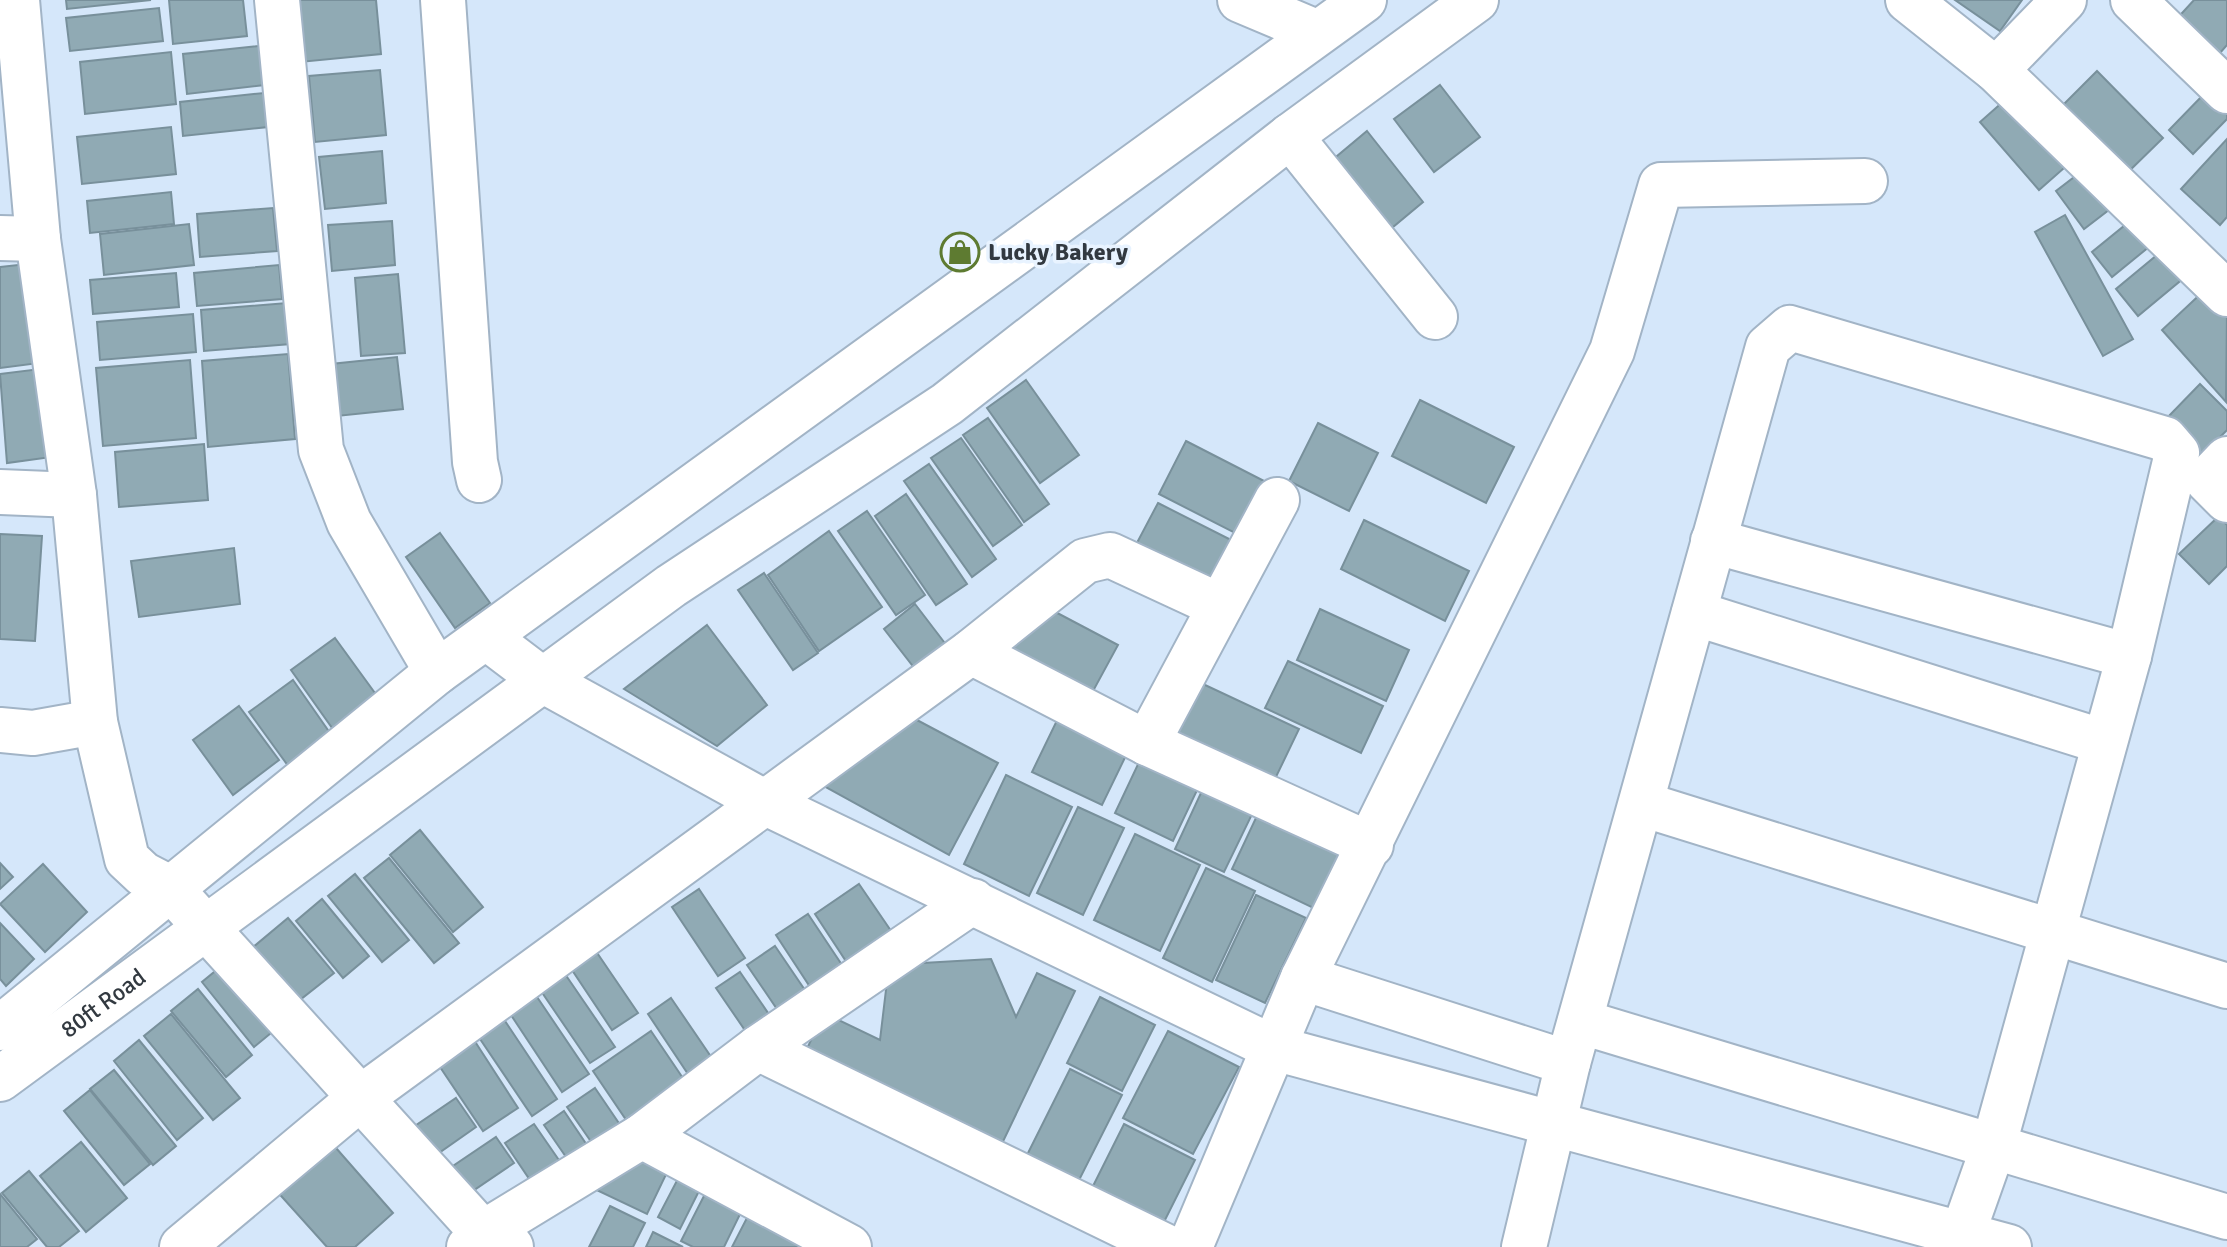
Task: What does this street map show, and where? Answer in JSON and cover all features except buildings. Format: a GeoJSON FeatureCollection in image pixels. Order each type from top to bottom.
{"type":"FeatureCollection","features":[{"type":"Feature","properties":{"kind":"street"},"geometry":{"type":"LineString","coordinates":[[17,0],[19,239],[74,495],[95,722],[127,859],[143,874],[170,888],[488,1242],[642,1136],[758,1048],[973,901]]}},
{"type":"Feature","properties":{"kind":"street"},"geometry":{"type":"LineString","coordinates":[[277,0],[321,450],[349,522],[437,672]]}},
{"type":"Feature","properties":{"kind":"street"},"geometry":{"type":"LineString","coordinates":[[443,0],[475,462],[479,480]]}},
{"type":"Feature","properties":{"kind":"street"},"geometry":{"type":"LineString","coordinates":[[1240,0],[1316,32],[1362,84]]}},
{"type":"Feature","properties":{"kind":"street"},"geometry":{"type":"LineString","coordinates":[[0,1028],[437,672],[1364,0]]}},
{"type":"Feature","properties":{"kind":"street","name":"80ft Road"},"geometry":{"type":"LineString","coordinates":[[0,1079],[671,586],[947,404],[1290,136],[1476,0]]}},
{"type":"Feature","properties":{"kind":"street"},"geometry":{"type":"LineString","coordinates":[[1908,0],[1996,70],[2227,294]]}},
{"type":"Feature","properties":{"kind":"street"},"geometry":{"type":"LineString","coordinates":[[1996,70],[2064,0]]}},
{"type":"Feature","properties":{"kind":"street"},"geometry":{"type":"LineString","coordinates":[[2133,0],[2227,91]]}},
{"type":"Feature","properties":{"kind":"street"},"geometry":{"type":"LineString","coordinates":[[1290,136],[1435,317]]}},
{"type":"Feature","properties":{"kind":"street"},"geometry":{"type":"LineString","coordinates":[[1190,1247],[1303,978],[1612,351],[1661,185],[1865,181]]}},
{"type":"Feature","properties":{"kind":"street"},"geometry":{"type":"LineString","coordinates":[[1524,1247],[1568,1063],[1582,1022],[1768,347],[1790,328],[2165,439],[2177,453],[2129,656],[1993,1148],[1959,1240]]}},
{"type":"Feature","properties":{"kind":"street"},"geometry":{"type":"LineString","coordinates":[[2227,459],[2207,480],[2227,500]]}},
{"type":"Feature","properties":{"kind":"street"},"geometry":{"type":"LineString","coordinates":[[0,492],[74,495]]}},
{"type":"Feature","properties":{"kind":"street"},"geometry":{"type":"LineString","coordinates":[[1147,743],[1277,500]]}},
{"type":"Feature","properties":{"kind":"street"},"geometry":{"type":"LineString","coordinates":[[1713,541],[2129,656]]}},
{"type":"Feature","properties":{"kind":"street"},"geometry":{"type":"LineString","coordinates":[[182,1247],[359,1099],[971,652],[1085,561],[1110,555],[1220,606]]}},
{"type":"Feature","properties":{"kind":"street"},"geometry":{"type":"LineString","coordinates":[[1694,613],[2104,742]]}},
{"type":"Feature","properties":{"kind":"street"},"geometry":{"type":"LineString","coordinates":[[486,637],[544,681],[764,802],[1274,1048],[1553,1122],[1959,1240],[2009,1247]]}},
{"type":"Feature","properties":{"kind":"street"},"geometry":{"type":"LineString","coordinates":[[971,652],[1147,743],[1371,845]]}},
{"type":"Feature","properties":{"kind":"street"},"geometry":{"type":"LineString","coordinates":[[0,762],[16,731],[95,722]]}},
{"type":"Feature","properties":{"kind":"street"},"geometry":{"type":"LineString","coordinates":[[1642,804],[2227,986]]}},
{"type":"Feature","properties":{"kind":"street"},"geometry":{"type":"LineString","coordinates":[[1303,978],[1568,1063]]}},
{"type":"Feature","properties":{"kind":"street"},"geometry":{"type":"LineString","coordinates":[[1582,1022],[2227,1217]]}},
{"type":"Feature","properties":{"kind":"street"},"geometry":{"type":"LineString","coordinates":[[758,1048],[1167,1247]]}},
{"type":"Feature","properties":{"kind":"street"},"geometry":{"type":"LineString","coordinates":[[642,1136],[849,1247]]}},
{"type":"Feature","properties":{"kind":"place","name":"Lucky Bakery"},"geometry":{"type":"Point","coordinates":[960,252]}}]}
